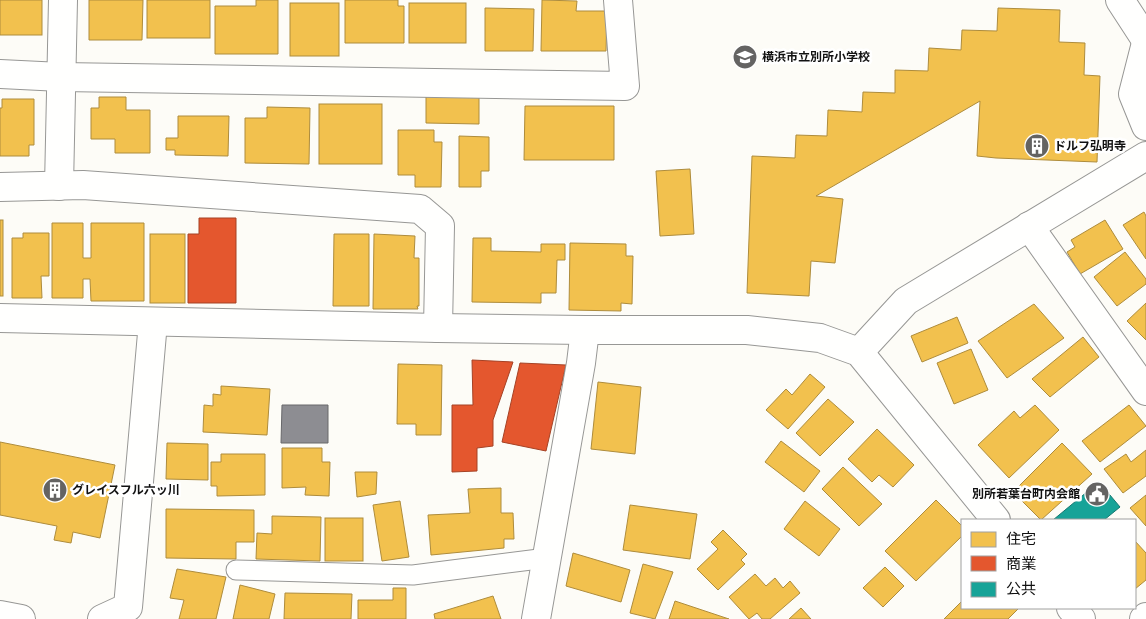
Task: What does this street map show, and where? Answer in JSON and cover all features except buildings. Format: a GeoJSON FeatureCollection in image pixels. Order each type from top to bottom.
{"type":"FeatureCollection","features":[{"type":"Feature","properties":{"kind":"street"},"geometry":{"type":"LineString","coordinates":[[60,186],[63,0]]}},
{"type":"Feature","properties":{"kind":"street"},"geometry":{"type":"LineString","coordinates":[[0,74],[625,86],[618,0]]}},
{"type":"Feature","properties":{"kind":"street"},"geometry":{"type":"LineString","coordinates":[[1120,0],[1146,42],[1134,94],[1146,126]]}},
{"type":"Feature","properties":{"kind":"street"},"geometry":{"type":"LineString","coordinates":[[860,352],[906,301],[1146,156]]}},
{"type":"Feature","properties":{"kind":"street"},"geometry":{"type":"LineString","coordinates":[[0,187],[83,185],[420,209],[440,226],[438,328]]}},
{"type":"Feature","properties":{"kind":"street"},"geometry":{"type":"LineString","coordinates":[[1029,226],[1146,391]]}},
{"type":"Feature","properties":{"kind":"street"},"geometry":{"type":"LineString","coordinates":[[0,318],[438,328],[747,330],[820,338],[860,352],[995,519]]}},
{"type":"Feature","properties":{"kind":"street"},"geometry":{"type":"LineString","coordinates":[[102,619],[128,607],[153,322]]}},
{"type":"Feature","properties":{"kind":"street"},"geometry":{"type":"LineString","coordinates":[[536,619],[581,363],[585,330]]}},
{"type":"Feature","properties":{"kind":"street"},"geometry":{"type":"LineString","coordinates":[[1072,609],[1081,619]]}},
{"type":"Feature","properties":{"kind":"street"},"geometry":{"type":"LineString","coordinates":[[0,615],[21,619]]}},
{"type":"Feature","properties":{"kind":"lane"},"geometry":{"type":"LineString","coordinates":[[236,570],[413,575],[547,558]]}},
{"type":"Feature","properties":{"kind":"place","name":"横浜市立別所小学校"},"geometry":{"type":"Point","coordinates":[745,57]}},
{"type":"Feature","properties":{"kind":"place","name":"ドルフ弘明寺"},"geometry":{"type":"Point","coordinates":[1037,146]}},
{"type":"Feature","properties":{"kind":"place","name":"グレイスフル六ッ川"},"geometry":{"type":"Point","coordinates":[55,490]}},
{"type":"Feature","properties":{"kind":"place","name":"別所若葉台町内会館"},"geometry":{"type":"Point","coordinates":[1097,494]}}]}
